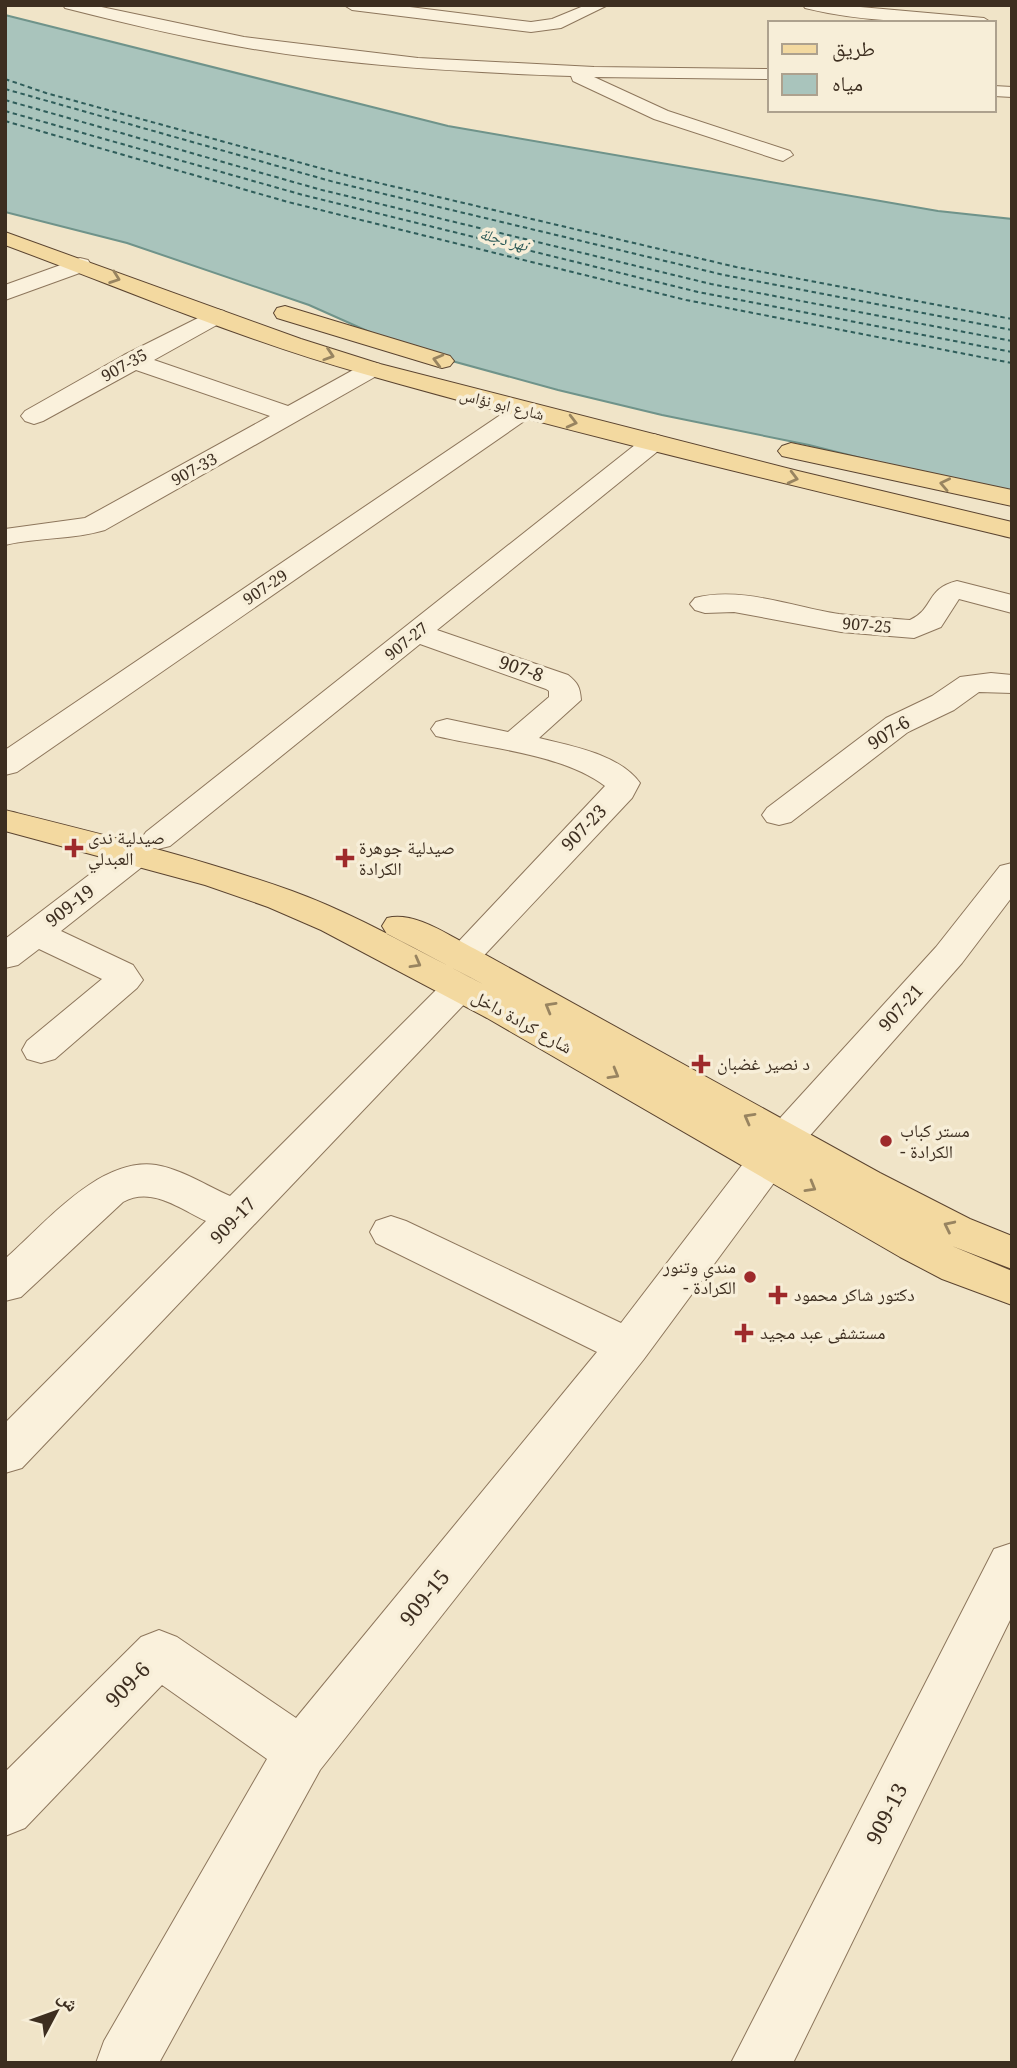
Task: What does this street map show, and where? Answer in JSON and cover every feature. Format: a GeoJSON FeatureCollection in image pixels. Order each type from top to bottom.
{"type":"FeatureCollection","features":[{"type":"Feature","properties":{"kind":"main road","name":"شارع ابو نؤاس"},"geometry":{"type":"LineString","coordinates":[[5,217],[372,369],[524,410],[1012,530]]}},
{"type":"Feature","properties":{"kind":"main road","name":"شارع ابو نؤاس"},"geometry":{"type":"LineString","coordinates":[[5,238],[80,265],[221,305]]}},
{"type":"Feature","properties":{"kind":"main road","name":"شارع ابو نؤاس"},"geometry":{"type":"LineString","coordinates":[[263,306],[464,367]]}},
{"type":"Feature","properties":{"kind":"main road","name":"شارع ابو نؤاس"},"geometry":{"type":"LineString","coordinates":[[566,395],[631,412]]}},
{"type":"Feature","properties":{"kind":"main road"},"geometry":{"type":"LineString","coordinates":[[764,445],[1012,498]]}},
{"type":"Feature","properties":{"kind":"main road","name":"شارع كرادة داخل"},"geometry":{"type":"LineString","coordinates":[[5,797],[147,847],[281,899],[378,943],[461,972],[776,1150],[915,1246],[957,1268],[1012,1289]]}},
{"type":"Feature","properties":{"kind":"main road","name":"شارع كرادة داخل"},"geometry":{"type":"LineString","coordinates":[[5,820],[147,847]]}},
{"type":"Feature","properties":{"kind":"main road","name":"شارع كرادة داخل"},"geometry":{"type":"LineString","coordinates":[[776,1150],[876,1190],[955,1230],[1012,1253]]}},
{"type":"Feature","properties":{"kind":"street"},"geometry":{"type":"LineString","coordinates":[[71,5],[194,33],[314,52],[467,68],[571,73],[768,74]]}},
{"type":"Feature","properties":{"kind":"street"},"geometry":{"type":"LineString","coordinates":[[107,15],[142,5]]}},
{"type":"Feature","properties":{"kind":"street"},"geometry":{"type":"LineString","coordinates":[[352,5],[531,27],[555,24],[600,5]]}},
{"type":"Feature","properties":{"kind":"street"},"geometry":{"type":"LineString","coordinates":[[811,5],[843,11],[961,21]]}},
{"type":"Feature","properties":{"kind":"street"},"geometry":{"type":"LineString","coordinates":[[571,73],[661,116],[783,155]]}},
{"type":"Feature","properties":{"kind":"street"},"geometry":{"type":"LineString","coordinates":[[5,293],[80,265]]}},
{"type":"Feature","properties":{"kind":"street","name":"907-35"},"geometry":{"type":"LineString","coordinates":[[34,416],[221,305]]}},
{"type":"Feature","properties":{"kind":"street"},"geometry":{"type":"LineString","coordinates":[[132,360],[291,415]]}},
{"type":"Feature","properties":{"kind":"street","name":"907-33"},"geometry":{"type":"LineString","coordinates":[[5,537],[25,532],[71,532],[95,524],[372,369]]}},
{"type":"Feature","properties":{"kind":"street","name":"907-29"},"geometry":{"type":"LineString","coordinates":[[5,765],[524,410]]}},
{"type":"Feature","properties":{"kind":"street","name":"907-27"},"geometry":{"type":"LineString","coordinates":[[147,847],[654,442]]}},
{"type":"Feature","properties":{"kind":"street","name":"907-25"},"geometry":{"type":"LineString","coordinates":[[705,604],[734,603],[841,623],[914,629],[930,621],[949,593],[957,590],[1012,604]]}},
{"type":"Feature","properties":{"kind":"street","name":"907-8"},"geometry":{"type":"LineString","coordinates":[[416,633],[557,682],[565,688],[565,700],[515,742]]}},
{"type":"Feature","properties":{"kind":"street","name":"907-6"},"geometry":{"type":"LineString","coordinates":[[779,815],[897,725],[943,703],[971,684],[1012,684]]}},
{"type":"Feature","properties":{"kind":"street"},"geometry":{"type":"LineString","coordinates":[[447,729],[488,739],[515,742]]}},
{"type":"Feature","properties":{"kind":"street","name":"907-23"},"geometry":{"type":"LineString","coordinates":[[461,972],[620,791],[623,783],[614,774],[555,752],[515,742]]}},
{"type":"Feature","properties":{"kind":"street","name":"909-19"},"geometry":{"type":"LineString","coordinates":[[5,957],[147,847]]}},
{"type":"Feature","properties":{"kind":"street","name":"907-21"},"geometry":{"type":"LineString","coordinates":[[776,1150],[949,955],[1012,873]]}},
{"type":"Feature","properties":{"kind":"street"},"geometry":{"type":"LineString","coordinates":[[36,933],[120,972],[124,980],[41,1050]]}},
{"type":"Feature","properties":{"kind":"street","name":"909-17"},"geometry":{"type":"LineString","coordinates":[[5,1454],[237,1217],[461,972]]}},
{"type":"Feature","properties":{"kind":"street","name":"909-15"},"geometry":{"type":"LineString","coordinates":[[126,2063],[301,1752],[628,1347],[776,1150]]}},
{"type":"Feature","properties":{"kind":"street"},"geometry":{"type":"LineString","coordinates":[[5,1285],[108,1191],[129,1180],[156,1180],[237,1217]]}},
{"type":"Feature","properties":{"kind":"street"},"geometry":{"type":"LineString","coordinates":[[391,1232],[628,1347]]}},
{"type":"Feature","properties":{"kind":"street","name":"909-13"},"geometry":{"type":"LineString","coordinates":[[761,2063],[1012,1564]]}},
{"type":"Feature","properties":{"kind":"street","name":"909-6"},"geometry":{"type":"LineString","coordinates":[[5,1810],[159,1653],[301,1752]]}},
{"type":"Feature","properties":{"kind":"water","name":"نهر دجلة"},"geometry":{"type":"Polygon","coordinates":[[[5,15],[448,126],[938,211],[1012,219],[1012,496],[809,445],[662,415],[558,390],[430,355],[383,338],[309,305],[127,243],[5,212],[5,15]]]}},
{"type":"Feature","properties":{"kind":"ferry route"},"geometry":{"type":"LineString","coordinates":[[5,79],[46,93],[349,176],[736,267],[1012,319]]}},
{"type":"Feature","properties":{"kind":"ferry route"},"geometry":{"type":"LineString","coordinates":[[5,89],[334,182],[724,275],[1012,330]]}},
{"type":"Feature","properties":{"kind":"ferry route"},"geometry":{"type":"LineString","coordinates":[[5,100],[318,189],[711,284],[1012,341]]}},
{"type":"Feature","properties":{"kind":"ferry route"},"geometry":{"type":"LineString","coordinates":[[5,111],[303,195],[698,292],[1012,352]]}},
{"type":"Feature","properties":{"kind":"ferry route"},"geometry":{"type":"LineString","coordinates":[[5,121],[288,202],[686,300],[1012,363]]}},
{"type":"Feature","properties":{"kind":"place","name":"صيدلية ندى العبدلي"},"geometry":{"type":"Point","coordinates":[74,848]}},
{"type":"Feature","properties":{"kind":"place","name":"صيدلية جوهرة الكرادة"},"geometry":{"type":"Point","coordinates":[345,858]}},
{"type":"Feature","properties":{"kind":"place","name":"د نصير غضبان"},"geometry":{"type":"Point","coordinates":[701,1064]}},
{"type":"Feature","properties":{"kind":"place","name":"مستر كباب - الكرادة"},"geometry":{"type":"Point","coordinates":[886,1141]}},
{"type":"Feature","properties":{"kind":"place","name":"مندي وتنور - الكرادة"},"geometry":{"type":"Point","coordinates":[750,1277]}},
{"type":"Feature","properties":{"kind":"place","name":"دكتور شاكر محمود"},"geometry":{"type":"Point","coordinates":[778,1295]}},
{"type":"Feature","properties":{"kind":"place","name":"مستشفى عبد مجيد"},"geometry":{"type":"Point","coordinates":[744,1333]}}]}
